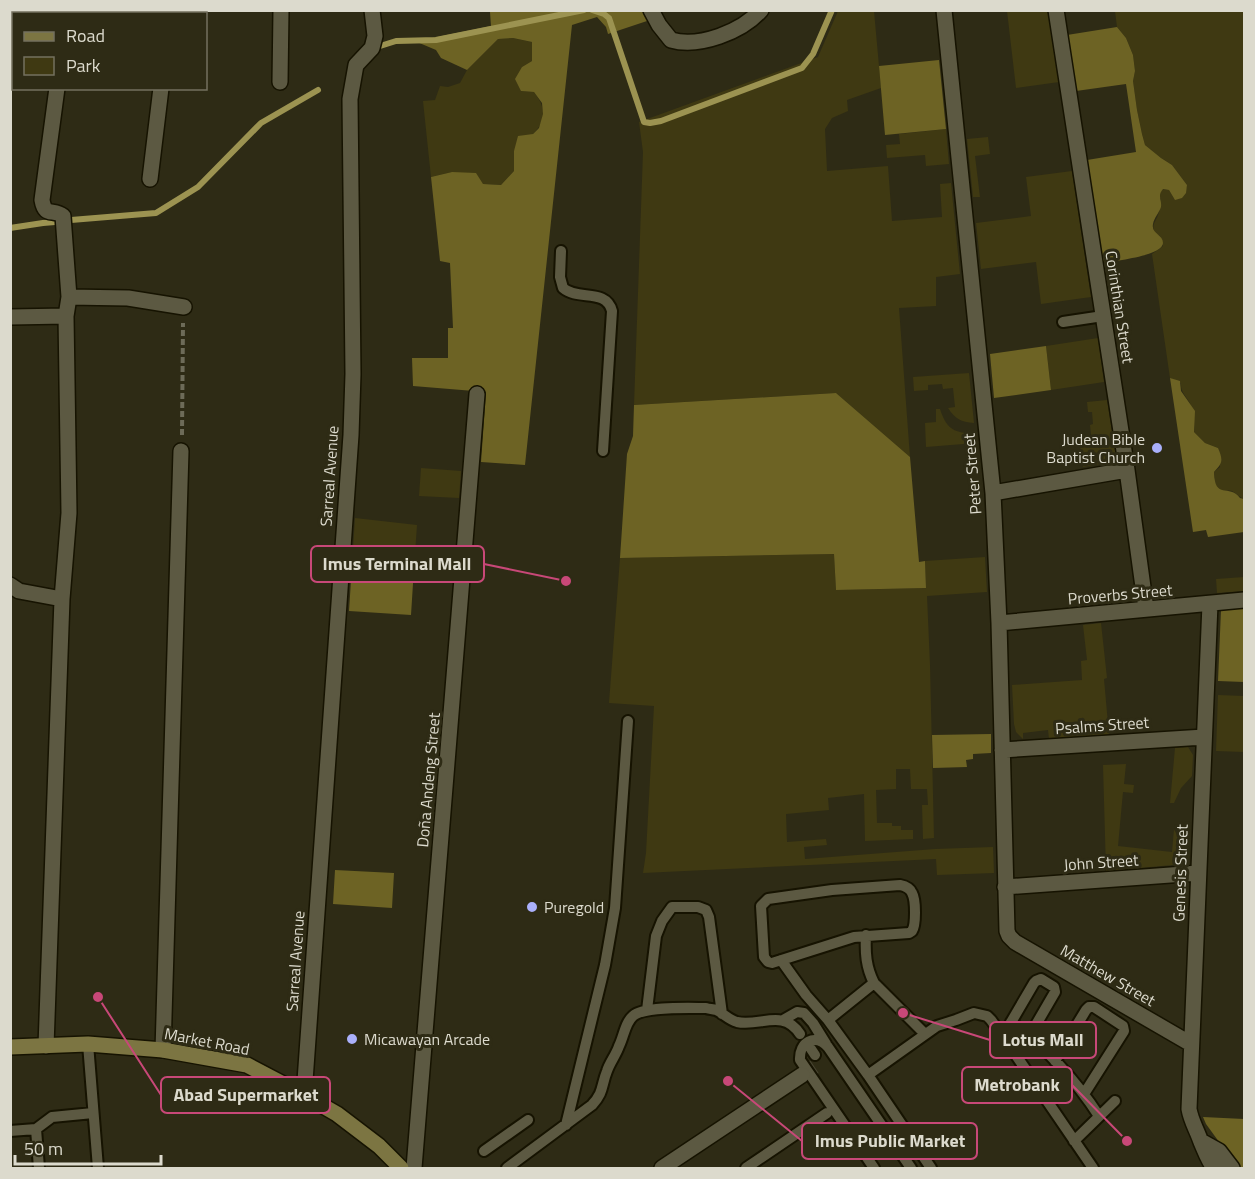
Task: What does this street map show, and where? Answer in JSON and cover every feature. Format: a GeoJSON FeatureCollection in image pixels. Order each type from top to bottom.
{"type":"FeatureCollection","features":[{"type":"Feature","properties":{"kind":"street"},"geometry":{"type":"LineString","coordinates":[[280,82],[281,10]]}},
{"type":"Feature","properties":{"kind":"street","name":"Sarreal Avenue"},"geometry":{"type":"LineString","coordinates":[[304,1095],[351,435],[353,374],[350,99],[356,65],[372,48],[375,36],[372,10]]}},
{"type":"Feature","properties":{"kind":"street"},"geometry":{"type":"LineString","coordinates":[[651,10],[671,40],[687,43],[712,38],[734,30],[755,17],[761,10]]}},
{"type":"Feature","properties":{"kind":"street","name":"Peter Street"},"geometry":{"type":"LineString","coordinates":[[944,10],[993,493],[999,623],[1006,927],[1009,936]]}},
{"type":"Feature","properties":{"kind":"street","name":"Corinthian Street"},"geometry":{"type":"LineString","coordinates":[[1056,10],[1127,470],[1146,609]]}},
{"type":"Feature","properties":{"kind":"street"},"geometry":{"type":"LineString","coordinates":[[46,1046],[62,599],[69,513],[66,316],[69,297],[63,216],[60,213],[48,212],[43,208],[42,200],[57,90]]}},
{"type":"Feature","properties":{"kind":"street"},"geometry":{"type":"LineString","coordinates":[[150,179],[161,90]]}},
{"type":"Feature","properties":{"kind":"street"},"geometry":{"type":"LineString","coordinates":[[69,297],[128,298],[184,307]]}},
{"type":"Feature","properties":{"kind":"street"},"geometry":{"type":"LineString","coordinates":[[10,317],[66,316]]}},
{"type":"Feature","properties":{"kind":"street","name":"Doña Andeng Street"},"geometry":{"type":"LineString","coordinates":[[414,1168],[477,394]]}},
{"type":"Feature","properties":{"kind":"street"},"geometry":{"type":"LineString","coordinates":[[162,1050],[181,451]]}},
{"type":"Feature","properties":{"kind":"street"},"geometry":{"type":"LineString","coordinates":[[993,493],[1127,470]]}},
{"type":"Feature","properties":{"kind":"street"},"geometry":{"type":"LineString","coordinates":[[10,585],[19,591],[62,599]]}},
{"type":"Feature","properties":{"kind":"street","name":"Proverbs Street"},"geometry":{"type":"LineString","coordinates":[[999,623],[1245,600]]}},
{"type":"Feature","properties":{"kind":"street","name":"Genesis Street"},"geometry":{"type":"LineString","coordinates":[[1210,604],[1189,1109],[1208,1160],[1214,1168]]}},
{"type":"Feature","properties":{"kind":"street","name":"Psalms Street"},"geometry":{"type":"LineString","coordinates":[[1002,750],[1204,737]]}},
{"type":"Feature","properties":{"kind":"street","name":"John Street"},"geometry":{"type":"LineString","coordinates":[[1005,887],[1198,873]]}},
{"type":"Feature","properties":{"kind":"street","name":"Matthew Street"},"geometry":{"type":"LineString","coordinates":[[1009,936],[1015,942],[1191,1044]]}},
{"type":"Feature","properties":{"kind":"street","name":"Market Road"},"geometry":{"type":"LineString","coordinates":[[10,1047],[88,1044],[162,1050],[247,1065],[337,1114],[379,1146],[401,1168]]}},
{"type":"Feature","properties":{"kind":"street"},"geometry":{"type":"LineString","coordinates":[[662,1168],[802,1075]]}},
{"type":"Feature","properties":{"kind":"street"},"geometry":{"type":"LineString","coordinates":[[1201,1141],[1219,1151],[1232,1168]]}},
{"type":"Feature","properties":{"kind":"lane"},"geometry":{"type":"LineString","coordinates":[[561,251],[560,278],[563,288],[571,293],[604,299],[611,306],[603,451]]}},
{"type":"Feature","properties":{"kind":"lane"},"geometry":{"type":"LineString","coordinates":[[1063,322],[1103,316]]}},
{"type":"Feature","properties":{"kind":"lane"},"geometry":{"type":"LineString","coordinates":[[566,1125],[605,964],[615,908],[628,721]]}},
{"type":"Feature","properties":{"kind":"lane"},"geometry":{"type":"LineString","coordinates":[[900,885],[911,891],[915,924],[912,931],[905,934],[866,935],[772,963],[768,962],[764,957],[761,906],[768,899],[832,890],[900,885]]}},
{"type":"Feature","properties":{"kind":"lane"},"geometry":{"type":"LineString","coordinates":[[647,1010],[656,936],[662,921],[672,907],[698,907],[706,910],[709,917],[722,1014]]}},
{"type":"Feature","properties":{"kind":"lane"},"geometry":{"type":"LineString","coordinates":[[866,935],[866,961],[868,972],[874,983],[925,1034]]}},
{"type":"Feature","properties":{"kind":"lane"},"geometry":{"type":"LineString","coordinates":[[781,960],[868,1075],[931,1168]]}},
{"type":"Feature","properties":{"kind":"lane"},"geometry":{"type":"LineString","coordinates":[[1003,1036],[1036,981],[1041,979],[1056,989],[1030,1035]]}},
{"type":"Feature","properties":{"kind":"lane"},"geometry":{"type":"LineString","coordinates":[[828,1020],[874,983]]}},
{"type":"Feature","properties":{"kind":"lane"},"geometry":{"type":"LineString","coordinates":[[1055,1062],[1089,1007],[1094,1007],[1123,1026],[1124,1031],[1084,1094]]}},
{"type":"Feature","properties":{"kind":"lane"},"geometry":{"type":"LineString","coordinates":[[507,1168],[592,1105],[599,1097],[606,1073],[619,1048],[630,1018],[637,1013],[647,1010],[706,1008],[716,1010],[730,1019],[741,1022],[783,1020],[790,1023],[800,1034]]}},
{"type":"Feature","properties":{"kind":"lane"},"geometry":{"type":"LineString","coordinates":[[783,1020],[797,1012],[804,1013],[813,1023],[911,1168]]}},
{"type":"Feature","properties":{"kind":"lane"},"geometry":{"type":"LineString","coordinates":[[868,1075],[937,1026],[974,1014],[987,1016],[992,1020],[1093,1168]]}},
{"type":"Feature","properties":{"kind":"lane"},"geometry":{"type":"LineString","coordinates":[[1011,1022],[1030,1035],[1084,1094],[1099,1116]]}},
{"type":"Feature","properties":{"kind":"lane"},"geometry":{"type":"LineString","coordinates":[[828,1047],[818,1040],[812,1040],[802,1047],[800,1060],[874,1168]]}},
{"type":"Feature","properties":{"kind":"lane"},"geometry":{"type":"LineString","coordinates":[[88,1044],[98,1168]]}},
{"type":"Feature","properties":{"kind":"lane"},"geometry":{"type":"LineString","coordinates":[[1074,1141],[1115,1101]]}},
{"type":"Feature","properties":{"kind":"lane"},"geometry":{"type":"LineString","coordinates":[[10,1131],[36,1129],[52,1117],[93,1113]]}},
{"type":"Feature","properties":{"kind":"lane"},"geometry":{"type":"LineString","coordinates":[[746,1168],[827,1113]]}},
{"type":"Feature","properties":{"kind":"lane"},"geometry":{"type":"LineString","coordinates":[[484,1151],[528,1120]]}},
{"type":"Feature","properties":{"kind":"lane"},"geometry":{"type":"LineString","coordinates":[[36,1129],[39,1168]]}},
{"type":"Feature","properties":{"kind":"path"},"geometry":{"type":"LineString","coordinates":[[181,451],[184,307]]}},
{"type":"Feature","properties":{"kind":"green space"},"geometry":{"type":"Polygon","coordinates":[[[838,11],[874,11],[881,88],[847,100],[848,111],[832,118],[825,129],[827,171],[888,166],[892,221],[942,217],[940,184],[951,183],[960,274],[936,277],[936,306],[899,308],[910,457],[836,393],[634,405],[643,152],[639,122],[818,57],[838,11]]]}},
{"type":"Feature","properties":{"kind":"green space"},"geometry":{"type":"Polygon","coordinates":[[[1007,11],[1048,11],[1059,82],[1016,88],[1007,11]]]}},
{"type":"Feature","properties":{"kind":"green space"},"geometry":{"type":"Polygon","coordinates":[[[1115,11],[1244,11],[1244,499],[1232,491],[1221,490],[1217,487],[1214,472],[1220,467],[1218,448],[1205,443],[1194,432],[1191,406],[1182,390],[1181,383],[1170,378],[1152,254],[1163,246],[1153,226],[1159,211],[1161,199],[1159,197],[1162,189],[1169,190],[1174,198],[1186,189],[1187,185],[1172,165],[1145,145],[1133,81],[1135,71],[1133,55],[1126,38],[1117,27],[1115,11]]]}},
{"type":"Feature","properties":{"kind":"green space"},"geometry":{"type":"Polygon","coordinates":[[[513,38],[532,42],[532,61],[522,67],[521,91],[534,92],[543,111],[540,126],[514,151],[514,171],[501,185],[483,184],[452,172],[431,177],[423,101],[435,100],[440,86],[448,87],[460,83],[467,70],[498,39],[513,38]]]}},
{"type":"Feature","properties":{"kind":"green space"},"geometry":{"type":"Polygon","coordinates":[[[946,129],[949,164],[926,166],[925,155],[887,158],[886,145],[900,144],[899,134],[946,129]]]}},
{"type":"Feature","properties":{"kind":"green space"},"geometry":{"type":"Polygon","coordinates":[[[988,137],[990,154],[975,156],[980,197],[973,197],[967,139],[988,137]]]}},
{"type":"Feature","properties":{"kind":"green space"},"geometry":{"type":"Polygon","coordinates":[[[1072,171],[1091,297],[1041,304],[1036,262],[981,269],[976,223],[1031,216],[1026,177],[1072,171]]]}},
{"type":"Feature","properties":{"kind":"green space"},"geometry":{"type":"Polygon","coordinates":[[[1098,338],[1104,382],[1051,390],[1046,346],[1098,338]]]}},
{"type":"Feature","properties":{"kind":"green space"},"geometry":{"type":"Polygon","coordinates":[[[969,373],[974,423],[959,419],[948,408],[955,407],[953,388],[943,389],[942,384],[928,385],[928,390],[914,391],[913,377],[969,373]]]}},
{"type":"Feature","properties":{"kind":"green space"},"geometry":{"type":"Polygon","coordinates":[[[1107,400],[1116,457],[1112,462],[1083,467],[1080,446],[1092,444],[1090,425],[1093,424],[1092,412],[1088,412],[1087,402],[1107,400]]]}},
{"type":"Feature","properties":{"kind":"green space"},"geometry":{"type":"Polygon","coordinates":[[[936,409],[940,409],[945,421],[956,431],[975,433],[976,443],[926,447],[925,423],[936,422],[936,409]]]}},
{"type":"Feature","properties":{"kind":"green space"},"geometry":{"type":"Polygon","coordinates":[[[421,468],[461,471],[459,498],[419,496],[421,468]]]}},
{"type":"Feature","properties":{"kind":"green space"},"geometry":{"type":"Polygon","coordinates":[[[355,518],[417,525],[414,568],[352,565],[355,518]]]}},
{"type":"Feature","properties":{"kind":"green space"},"geometry":{"type":"Polygon","coordinates":[[[834,554],[836,590],[926,588],[925,561],[985,557],[987,592],[927,596],[934,838],[923,839],[922,805],[928,805],[927,789],[911,789],[910,769],[896,769],[896,789],[876,790],[877,823],[892,823],[892,826],[901,826],[901,830],[913,830],[913,839],[865,841],[864,794],[828,798],[829,810],[786,814],[787,842],[826,839],[827,845],[804,847],[805,859],[993,847],[994,873],[937,875],[936,859],[643,873],[654,706],[609,703],[620,558],[834,554]]]}},
{"type":"Feature","properties":{"kind":"green space"},"geometry":{"type":"Polygon","coordinates":[[[1244,577],[1244,591],[1217,593],[1216,579],[1244,577]]]}},
{"type":"Feature","properties":{"kind":"green space"},"geometry":{"type":"Polygon","coordinates":[[[1101,623],[1107,678],[1104,679],[1109,735],[1049,739],[1048,730],[1023,733],[1023,739],[1016,732],[1014,724],[1012,685],[1082,680],[1081,661],[1087,660],[1083,625],[1101,623]]]}},
{"type":"Feature","properties":{"kind":"green space"},"geometry":{"type":"Polygon","coordinates":[[[1218,695],[1244,696],[1244,752],[1216,751],[1218,695]]]}},
{"type":"Feature","properties":{"kind":"green space"},"geometry":{"type":"Polygon","coordinates":[[[1188,747],[1193,755],[1192,776],[1181,788],[1174,803],[1170,803],[1175,748],[1188,747]]]}},
{"type":"Feature","properties":{"kind":"green space"},"geometry":{"type":"Polygon","coordinates":[[[1126,764],[1124,784],[1134,785],[1133,793],[1123,792],[1118,846],[1172,852],[1174,829],[1180,841],[1189,851],[1189,858],[1184,864],[1106,871],[1103,765],[1126,764]]]}},
{"type":"Feature","properties":{"kind":"shaded area"},"geometry":{"type":"Polygon","coordinates":[[[503,10],[647,11],[653,19],[608,34],[606,27],[597,17],[572,25],[525,465],[481,462],[486,392],[413,386],[412,358],[448,358],[448,328],[453,328],[450,263],[440,261],[431,177],[452,172],[476,173],[483,184],[501,185],[514,171],[514,151],[518,136],[533,134],[539,128],[543,114],[542,103],[534,92],[521,91],[515,79],[522,67],[532,61],[532,42],[513,38],[498,39],[467,70],[441,58],[436,50],[417,42],[417,38],[432,38],[491,26],[490,12],[503,10]]]}},
{"type":"Feature","properties":{"kind":"shaded area"},"geometry":{"type":"Polygon","coordinates":[[[1117,27],[1126,38],[1133,55],[1135,71],[1133,81],[1145,145],[1172,165],[1187,185],[1186,193],[1182,198],[1175,200],[1169,190],[1163,189],[1160,194],[1161,207],[1153,227],[1162,240],[1161,248],[1147,255],[1103,263],[1087,160],[1136,152],[1126,84],[1076,91],[1067,35],[1117,27]]]}},
{"type":"Feature","properties":{"kind":"shaded area"},"geometry":{"type":"Polygon","coordinates":[[[939,60],[946,129],[885,135],[879,66],[939,60]]]}},
{"type":"Feature","properties":{"kind":"shaded area"},"geometry":{"type":"Polygon","coordinates":[[[1046,346],[1051,390],[994,398],[990,354],[1046,346]]]}},
{"type":"Feature","properties":{"kind":"shaded area"},"geometry":{"type":"Polygon","coordinates":[[[1170,378],[1180,381],[1181,391],[1195,411],[1194,432],[1205,443],[1218,448],[1221,461],[1214,472],[1217,486],[1244,499],[1244,532],[1208,537],[1206,530],[1193,532],[1170,378]]]}},
{"type":"Feature","properties":{"kind":"shaded area"},"geometry":{"type":"Polygon","coordinates":[[[836,393],[910,457],[919,562],[925,561],[926,588],[836,590],[834,554],[620,558],[627,454],[633,436],[634,405],[836,393]]]}},
{"type":"Feature","properties":{"kind":"shaded area"},"geometry":{"type":"Polygon","coordinates":[[[352,565],[414,568],[411,615],[349,611],[352,565]]]}},
{"type":"Feature","properties":{"kind":"shaded area"},"geometry":{"type":"Polygon","coordinates":[[[1244,608],[1244,682],[1218,681],[1221,610],[1244,608]]]}},
{"type":"Feature","properties":{"kind":"shaded area"},"geometry":{"type":"Polygon","coordinates":[[[991,734],[991,753],[973,754],[973,759],[966,760],[967,767],[933,768],[932,735],[991,734]]]}},
{"type":"Feature","properties":{"kind":"shaded area"},"geometry":{"type":"Polygon","coordinates":[[[335,870],[394,873],[392,908],[333,904],[335,870]]]}},
{"type":"Feature","properties":{"kind":"shaded area"},"geometry":{"type":"Polygon","coordinates":[[[1203,1117],[1244,1119],[1244,1168],[1238,1168],[1203,1117]]]}},
{"type":"Feature","properties":{"kind":"waterway"},"geometry":{"type":"LineString","coordinates":[[377,47],[396,41],[436,40],[584,10]]}},
{"type":"Feature","properties":{"kind":"waterway"},"geometry":{"type":"LineString","coordinates":[[592,10],[609,18],[644,122],[650,123],[661,121],[802,68],[813,54],[832,10]]}},
{"type":"Feature","properties":{"kind":"waterway"},"geometry":{"type":"LineString","coordinates":[[71,220],[156,213],[198,187],[261,123],[318,90]]}},
{"type":"Feature","properties":{"kind":"waterway"},"geometry":{"type":"LineString","coordinates":[[10,228],[55,222]]}},
{"type":"Feature","properties":{"kind":"tunnel"},"geometry":{"type":"LineString","coordinates":[[802,1075],[820,1063]]}},
{"type":"Feature","properties":{"kind":"place","name":"Judean Bible Baptist Church"},"geometry":{"type":"Point","coordinates":[1157,448]}},
{"type":"Feature","properties":{"kind":"place","name":"Imus Terminal Mall"},"geometry":{"type":"Point","coordinates":[566,581]}},
{"type":"Feature","properties":{"kind":"place","name":"Puregold"},"geometry":{"type":"Point","coordinates":[532,907]}},
{"type":"Feature","properties":{"kind":"place","name":"Abad Supermarket"},"geometry":{"type":"Point","coordinates":[98,997]}},
{"type":"Feature","properties":{"kind":"place","name":"Lotus Mall"},"geometry":{"type":"Point","coordinates":[903,1013]}},
{"type":"Feature","properties":{"kind":"place","name":"Micawayan Arcade"},"geometry":{"type":"Point","coordinates":[352,1039]}},
{"type":"Feature","properties":{"kind":"place","name":"Imus Public Market"},"geometry":{"type":"Point","coordinates":[728,1081]}},
{"type":"Feature","properties":{"kind":"place","name":"Metrobank"},"geometry":{"type":"Point","coordinates":[1127,1141]}}]}
